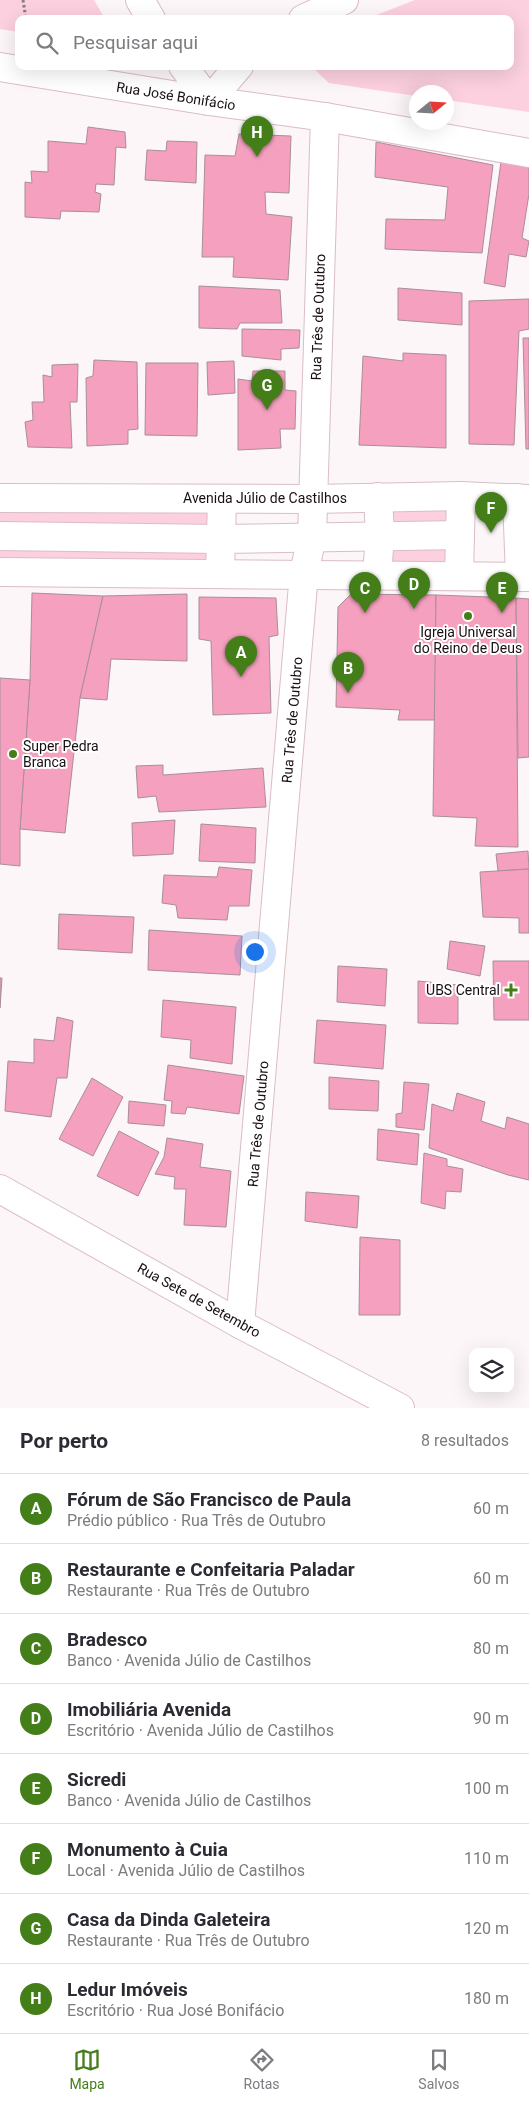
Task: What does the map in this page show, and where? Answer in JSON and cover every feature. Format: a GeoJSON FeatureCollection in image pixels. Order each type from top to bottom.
{"type":"FeatureCollection","features":[{"type":"Feature","properties":{"kind":"street"},"geometry":{"type":"LineString","coordinates":[[140,0],[149,15]]}},
{"type":"Feature","properties":{"kind":"street"},"geometry":{"type":"LineString","coordinates":[[312,15],[344,0]]}},
{"type":"Feature","properties":{"kind":"street","name":"Rua José Bonifácio"},"geometry":{"type":"LineString","coordinates":[[0,67],[15,70]]}},
{"type":"Feature","properties":{"kind":"street","name":"Rua José Bonifácio"},"geometry":{"type":"LineString","coordinates":[[18,70],[209,102],[325,117],[529,153]]}},
{"type":"Feature","properties":{"kind":"street"},"geometry":{"type":"LineString","coordinates":[[186,70],[209,102],[236,70]]}},
{"type":"Feature","properties":{"kind":"street","name":"Rua Três de Outubro"},"geometry":{"type":"LineString","coordinates":[[240,1324],[304,573],[312,537],[325,117]]}},
{"type":"Feature","properties":{"kind":"street"},"geometry":{"type":"LineString","coordinates":[[459,576],[461,496]]}},
{"type":"Feature","properties":{"kind":"street","name":"Avenida Júlio de Castilhos"},"geometry":{"type":"LineString","coordinates":[[0,498],[313,499],[461,496],[523,499]]}},
{"type":"Feature","properties":{"kind":"street"},"geometry":{"type":"LineString","coordinates":[[377,574],[380,536],[378,497]]}},
{"type":"Feature","properties":{"kind":"street"},"geometry":{"type":"LineString","coordinates":[[220,574],[222,499]]}},
{"type":"Feature","properties":{"kind":"street"},"geometry":{"type":"LineString","coordinates":[[0,572],[304,573],[525,577],[523,499]]}},
{"type":"Feature","properties":{"kind":"street"},"geometry":{"type":"LineString","coordinates":[[0,536],[220,539],[460,535]]}},
{"type":"Feature","properties":{"kind":"street","name":"Rua Sete de Setembro"},"geometry":{"type":"LineString","coordinates":[[0,1189],[240,1324],[400,1408]]}},
{"type":"Feature","properties":{"kind":"path"},"geometry":{"type":"LineString","coordinates":[[23,0],[25,15]]}},
{"type":"Feature","properties":{"kind":"shaded area"},"geometry":{"type":"Polygon","coordinates":[[[0,0],[94,0],[103,15],[15,15],[15,31],[0,29],[0,0]]]}},
{"type":"Feature","properties":{"kind":"shaded area"},"geometry":{"type":"Polygon","coordinates":[[[415,0],[529,0],[529,112],[454,101],[454,85],[409,85],[409,95],[329,83],[315,70],[514,70],[514,15],[376,15],[415,0]]]}},
{"type":"Feature","properties":{"kind":"shaded area"},"geometry":{"type":"Polygon","coordinates":[[[461,496],[459,576],[377,574],[378,497],[461,496]]]}},
{"type":"Feature","properties":{"kind":"shaded area"},"geometry":{"type":"Polygon","coordinates":[[[0,498],[222,499],[220,574],[0,572],[0,498]]]}},
{"type":"Feature","properties":{"kind":"building"},"geometry":{"type":"Polygon","coordinates":[[[88,127],[125,132],[126,148],[116,147],[114,185],[96,184],[95,192],[101,194],[99,212],[61,211],[60,219],[25,217],[25,182],[32,183],[31,171],[48,172],[48,141],[86,144],[88,127]]]}},
{"type":"Feature","properties":{"kind":"building"},"geometry":{"type":"Polygon","coordinates":[[[239,134],[291,136],[289,193],[265,192],[266,214],[292,217],[288,280],[233,277],[234,257],[202,257],[205,155],[235,156],[239,134]]]}},
{"type":"Feature","properties":{"kind":"building"},"geometry":{"type":"Polygon","coordinates":[[[167,141],[197,142],[196,183],[145,180],[147,150],[166,151],[167,141]]]}},
{"type":"Feature","properties":{"kind":"building"},"geometry":{"type":"Polygon","coordinates":[[[376,142],[493,165],[482,253],[385,249],[386,219],[445,220],[448,187],[375,177],[376,142]]]}},
{"type":"Feature","properties":{"kind":"building"},"geometry":{"type":"Polygon","coordinates":[[[501,162],[529,167],[529,194],[522,238],[529,241],[526,257],[509,254],[505,287],[484,283],[501,162]]]}},
{"type":"Feature","properties":{"kind":"building"},"geometry":{"type":"Polygon","coordinates":[[[199,286],[280,290],[282,323],[240,323],[237,329],[199,328],[199,286]]]}},
{"type":"Feature","properties":{"kind":"building"},"geometry":{"type":"Polygon","coordinates":[[[398,288],[462,293],[462,325],[398,320],[398,288]]]}},
{"type":"Feature","properties":{"kind":"building"},"geometry":{"type":"Polygon","coordinates":[[[529,299],[529,329],[519,331],[514,445],[469,444],[469,301],[529,299]]]}},
{"type":"Feature","properties":{"kind":"building"},"geometry":{"type":"Polygon","coordinates":[[[242,329],[300,330],[299,348],[281,349],[281,360],[242,356],[242,329]]]}},
{"type":"Feature","properties":{"kind":"building"},"geometry":{"type":"Polygon","coordinates":[[[523,338],[529,338],[529,449],[526,449],[523,338]]]}},
{"type":"Feature","properties":{"kind":"building"},"geometry":{"type":"Polygon","coordinates":[[[403,353],[446,355],[446,448],[359,445],[363,356],[403,361],[403,353]]]}},
{"type":"Feature","properties":{"kind":"building"},"geometry":{"type":"Polygon","coordinates":[[[94,360],[137,362],[138,429],[128,430],[128,444],[87,446],[86,378],[93,376],[94,360]]]}},
{"type":"Feature","properties":{"kind":"building"},"geometry":{"type":"Polygon","coordinates":[[[234,361],[235,393],[208,395],[207,362],[234,361]]]}},
{"type":"Feature","properties":{"kind":"building"},"geometry":{"type":"Polygon","coordinates":[[[146,363],[198,363],[197,436],[145,435],[146,363]]]}},
{"type":"Feature","properties":{"kind":"building"},"geometry":{"type":"Polygon","coordinates":[[[78,364],[77,402],[70,402],[72,448],[28,447],[25,422],[33,420],[32,402],[44,402],[43,375],[52,377],[52,365],[78,364]]]}},
{"type":"Feature","properties":{"kind":"building"},"geometry":{"type":"Polygon","coordinates":[[[253,371],[285,371],[285,390],[296,391],[295,429],[280,429],[281,448],[238,450],[238,379],[252,381],[253,371]]]}},
{"type":"Feature","properties":{"kind":"building"},"geometry":{"type":"Polygon","coordinates":[[[32,593],[103,596],[80,698],[65,833],[20,829],[30,680],[32,593]]]}},
{"type":"Feature","properties":{"kind":"building"},"geometry":{"type":"Polygon","coordinates":[[[187,594],[187,661],[111,659],[107,700],[80,698],[103,596],[187,594]]]}},
{"type":"Feature","properties":{"kind":"building"},"geometry":{"type":"Polygon","coordinates":[[[351,594],[436,595],[435,720],[398,720],[400,710],[336,707],[338,607],[351,594]]]}},
{"type":"Feature","properties":{"kind":"building"},"geometry":{"type":"Polygon","coordinates":[[[436,595],[516,598],[518,847],[475,846],[477,818],[433,816],[436,595]]]}},
{"type":"Feature","properties":{"kind":"building"},"geometry":{"type":"Polygon","coordinates":[[[199,597],[276,598],[278,635],[269,637],[271,713],[213,715],[211,641],[199,639],[199,597]]]}},
{"type":"Feature","properties":{"kind":"building"},"geometry":{"type":"Polygon","coordinates":[[[516,598],[529,599],[529,757],[518,758],[516,598]]]}},
{"type":"Feature","properties":{"kind":"building","name":"Super Pedra Branca"},"geometry":{"type":"Polygon","coordinates":[[[0,678],[30,680],[20,829],[20,866],[0,864],[0,678]]]}},
{"type":"Feature","properties":{"kind":"building"},"geometry":{"type":"Polygon","coordinates":[[[163,765],[163,775],[263,768],[266,807],[159,812],[156,796],[138,798],[136,766],[163,765]]]}},
{"type":"Feature","properties":{"kind":"building"},"geometry":{"type":"Polygon","coordinates":[[[175,820],[173,854],[133,856],[132,823],[175,820]]]}},
{"type":"Feature","properties":{"kind":"building"},"geometry":{"type":"Polygon","coordinates":[[[201,824],[256,828],[255,863],[199,861],[201,824]]]}},
{"type":"Feature","properties":{"kind":"building"},"geometry":{"type":"Polygon","coordinates":[[[528,851],[529,869],[498,871],[496,854],[528,851]]]}},
{"type":"Feature","properties":{"kind":"building"},"geometry":{"type":"Polygon","coordinates":[[[219,867],[252,870],[249,906],[229,906],[227,920],[178,918],[176,905],[162,903],[164,875],[217,877],[219,867]]]}},
{"type":"Feature","properties":{"kind":"building"},"geometry":{"type":"Polygon","coordinates":[[[529,869],[529,933],[519,933],[519,918],[483,917],[480,872],[529,869]]]}},
{"type":"Feature","properties":{"kind":"building"},"geometry":{"type":"Polygon","coordinates":[[[59,914],[134,917],[132,953],[58,949],[59,914]]]}},
{"type":"Feature","properties":{"kind":"building"},"geometry":{"type":"Polygon","coordinates":[[[149,930],[242,936],[240,975],[148,970],[149,930]]]}},
{"type":"Feature","properties":{"kind":"building"},"geometry":{"type":"Polygon","coordinates":[[[450,941],[485,946],[480,976],[447,969],[450,941]]]}},
{"type":"Feature","properties":{"kind":"building","name":"UBS Central"},"geometry":{"type":"Polygon","coordinates":[[[493,961],[529,961],[529,1020],[494,1020],[493,961]]]}},
{"type":"Feature","properties":{"kind":"building"},"geometry":{"type":"Polygon","coordinates":[[[338,966],[387,969],[385,1006],[337,1002],[338,966]]]}},
{"type":"Feature","properties":{"kind":"building"},"geometry":{"type":"Polygon","coordinates":[[[0,978],[2,978],[0,1008],[0,978]]]}},
{"type":"Feature","properties":{"kind":"building"},"geometry":{"type":"Polygon","coordinates":[[[418,981],[458,985],[458,1024],[418,1023],[418,981]]]}},
{"type":"Feature","properties":{"kind":"building"},"geometry":{"type":"Polygon","coordinates":[[[163,1000],[236,1007],[232,1064],[190,1058],[191,1040],[161,1037],[163,1000]]]}},
{"type":"Feature","properties":{"kind":"building"},"geometry":{"type":"Polygon","coordinates":[[[57,1017],[73,1021],[67,1078],[57,1078],[51,1117],[5,1111],[8,1061],[34,1063],[34,1039],[54,1041],[57,1017]]]}},
{"type":"Feature","properties":{"kind":"building"},"geometry":{"type":"Polygon","coordinates":[[[317,1020],[386,1025],[383,1069],[314,1063],[317,1020]]]}},
{"type":"Feature","properties":{"kind":"building"},"geometry":{"type":"Polygon","coordinates":[[[168,1065],[244,1076],[239,1114],[187,1107],[185,1114],[171,1113],[172,1101],[164,1100],[168,1065]]]}},
{"type":"Feature","properties":{"kind":"building"},"geometry":{"type":"Polygon","coordinates":[[[329,1077],[379,1081],[378,1111],[329,1109],[329,1077]]]}},
{"type":"Feature","properties":{"kind":"building"},"geometry":{"type":"Polygon","coordinates":[[[92,1078],[123,1097],[93,1156],[59,1139],[92,1078]]]}},
{"type":"Feature","properties":{"kind":"building"},"geometry":{"type":"Polygon","coordinates":[[[404,1082],[429,1084],[424,1130],[396,1127],[396,1114],[402,1113],[404,1082]]]}},
{"type":"Feature","properties":{"kind":"building"},"geometry":{"type":"Polygon","coordinates":[[[457,1093],[485,1102],[481,1121],[505,1129],[507,1117],[529,1124],[529,1180],[508,1175],[429,1148],[432,1104],[453,1111],[457,1093]]]}},
{"type":"Feature","properties":{"kind":"building"},"geometry":{"type":"Polygon","coordinates":[[[129,1101],[166,1105],[164,1126],[128,1123],[129,1101]]]}},
{"type":"Feature","properties":{"kind":"building"},"geometry":{"type":"Polygon","coordinates":[[[378,1129],[419,1134],[417,1165],[377,1160],[378,1129]]]}},
{"type":"Feature","properties":{"kind":"building"},"geometry":{"type":"Polygon","coordinates":[[[119,1131],[159,1152],[138,1196],[97,1176],[119,1131]]]}},
{"type":"Feature","properties":{"kind":"building"},"geometry":{"type":"Polygon","coordinates":[[[167,1138],[203,1144],[200,1167],[231,1171],[226,1227],[184,1225],[186,1189],[174,1189],[175,1177],[155,1174],[164,1157],[167,1138]]]}},
{"type":"Feature","properties":{"kind":"building"},"geometry":{"type":"Polygon","coordinates":[[[424,1153],[447,1159],[447,1166],[463,1169],[461,1192],[446,1191],[445,1209],[421,1203],[424,1153]]]}},
{"type":"Feature","properties":{"kind":"building"},"geometry":{"type":"Polygon","coordinates":[[[306,1192],[359,1196],[357,1228],[305,1221],[306,1192]]]}},
{"type":"Feature","properties":{"kind":"building"},"geometry":{"type":"Polygon","coordinates":[[[360,1237],[400,1240],[400,1315],[359,1315],[360,1237]]]}},
{"type":"Feature","properties":{"kind":"place","name":"Ledur Imóveis"},"geometry":{"type":"Point","coordinates":[257,157]}},
{"type":"Feature","properties":{"kind":"place","name":"Casa da Dinda Galeteira"},"geometry":{"type":"Point","coordinates":[267,410]}},
{"type":"Feature","properties":{"kind":"place","name":"Monumento à Cuia"},"geometry":{"type":"Point","coordinates":[491,533]}},
{"type":"Feature","properties":{"kind":"place","name":"Imobiliária Avenida"},"geometry":{"type":"Point","coordinates":[414,609]}},
{"type":"Feature","properties":{"kind":"place","name":"Bradesco"},"geometry":{"type":"Point","coordinates":[365,613]}},
{"type":"Feature","properties":{"kind":"place","name":"Sicredi"},"geometry":{"type":"Point","coordinates":[502,613]}},
{"type":"Feature","properties":{"kind":"place","name":"Igreja Universal do Reino de Deus"},"geometry":{"type":"Point","coordinates":[468,616]}},
{"type":"Feature","properties":{"kind":"place","name":"Fórum de São Francisco de Paula"},"geometry":{"type":"Point","coordinates":[241,677]}},
{"type":"Feature","properties":{"kind":"place","name":"Restaurante e Confeitaria Paladar"},"geometry":{"type":"Point","coordinates":[348,693]}},
{"type":"Feature","properties":{"kind":"place","name":"Super Pedra Branca"},"geometry":{"type":"Point","coordinates":[13,754]}},
{"type":"Feature","properties":{"kind":"place","name":"UBS Central"},"geometry":{"type":"Point","coordinates":[511,990]}}]}
